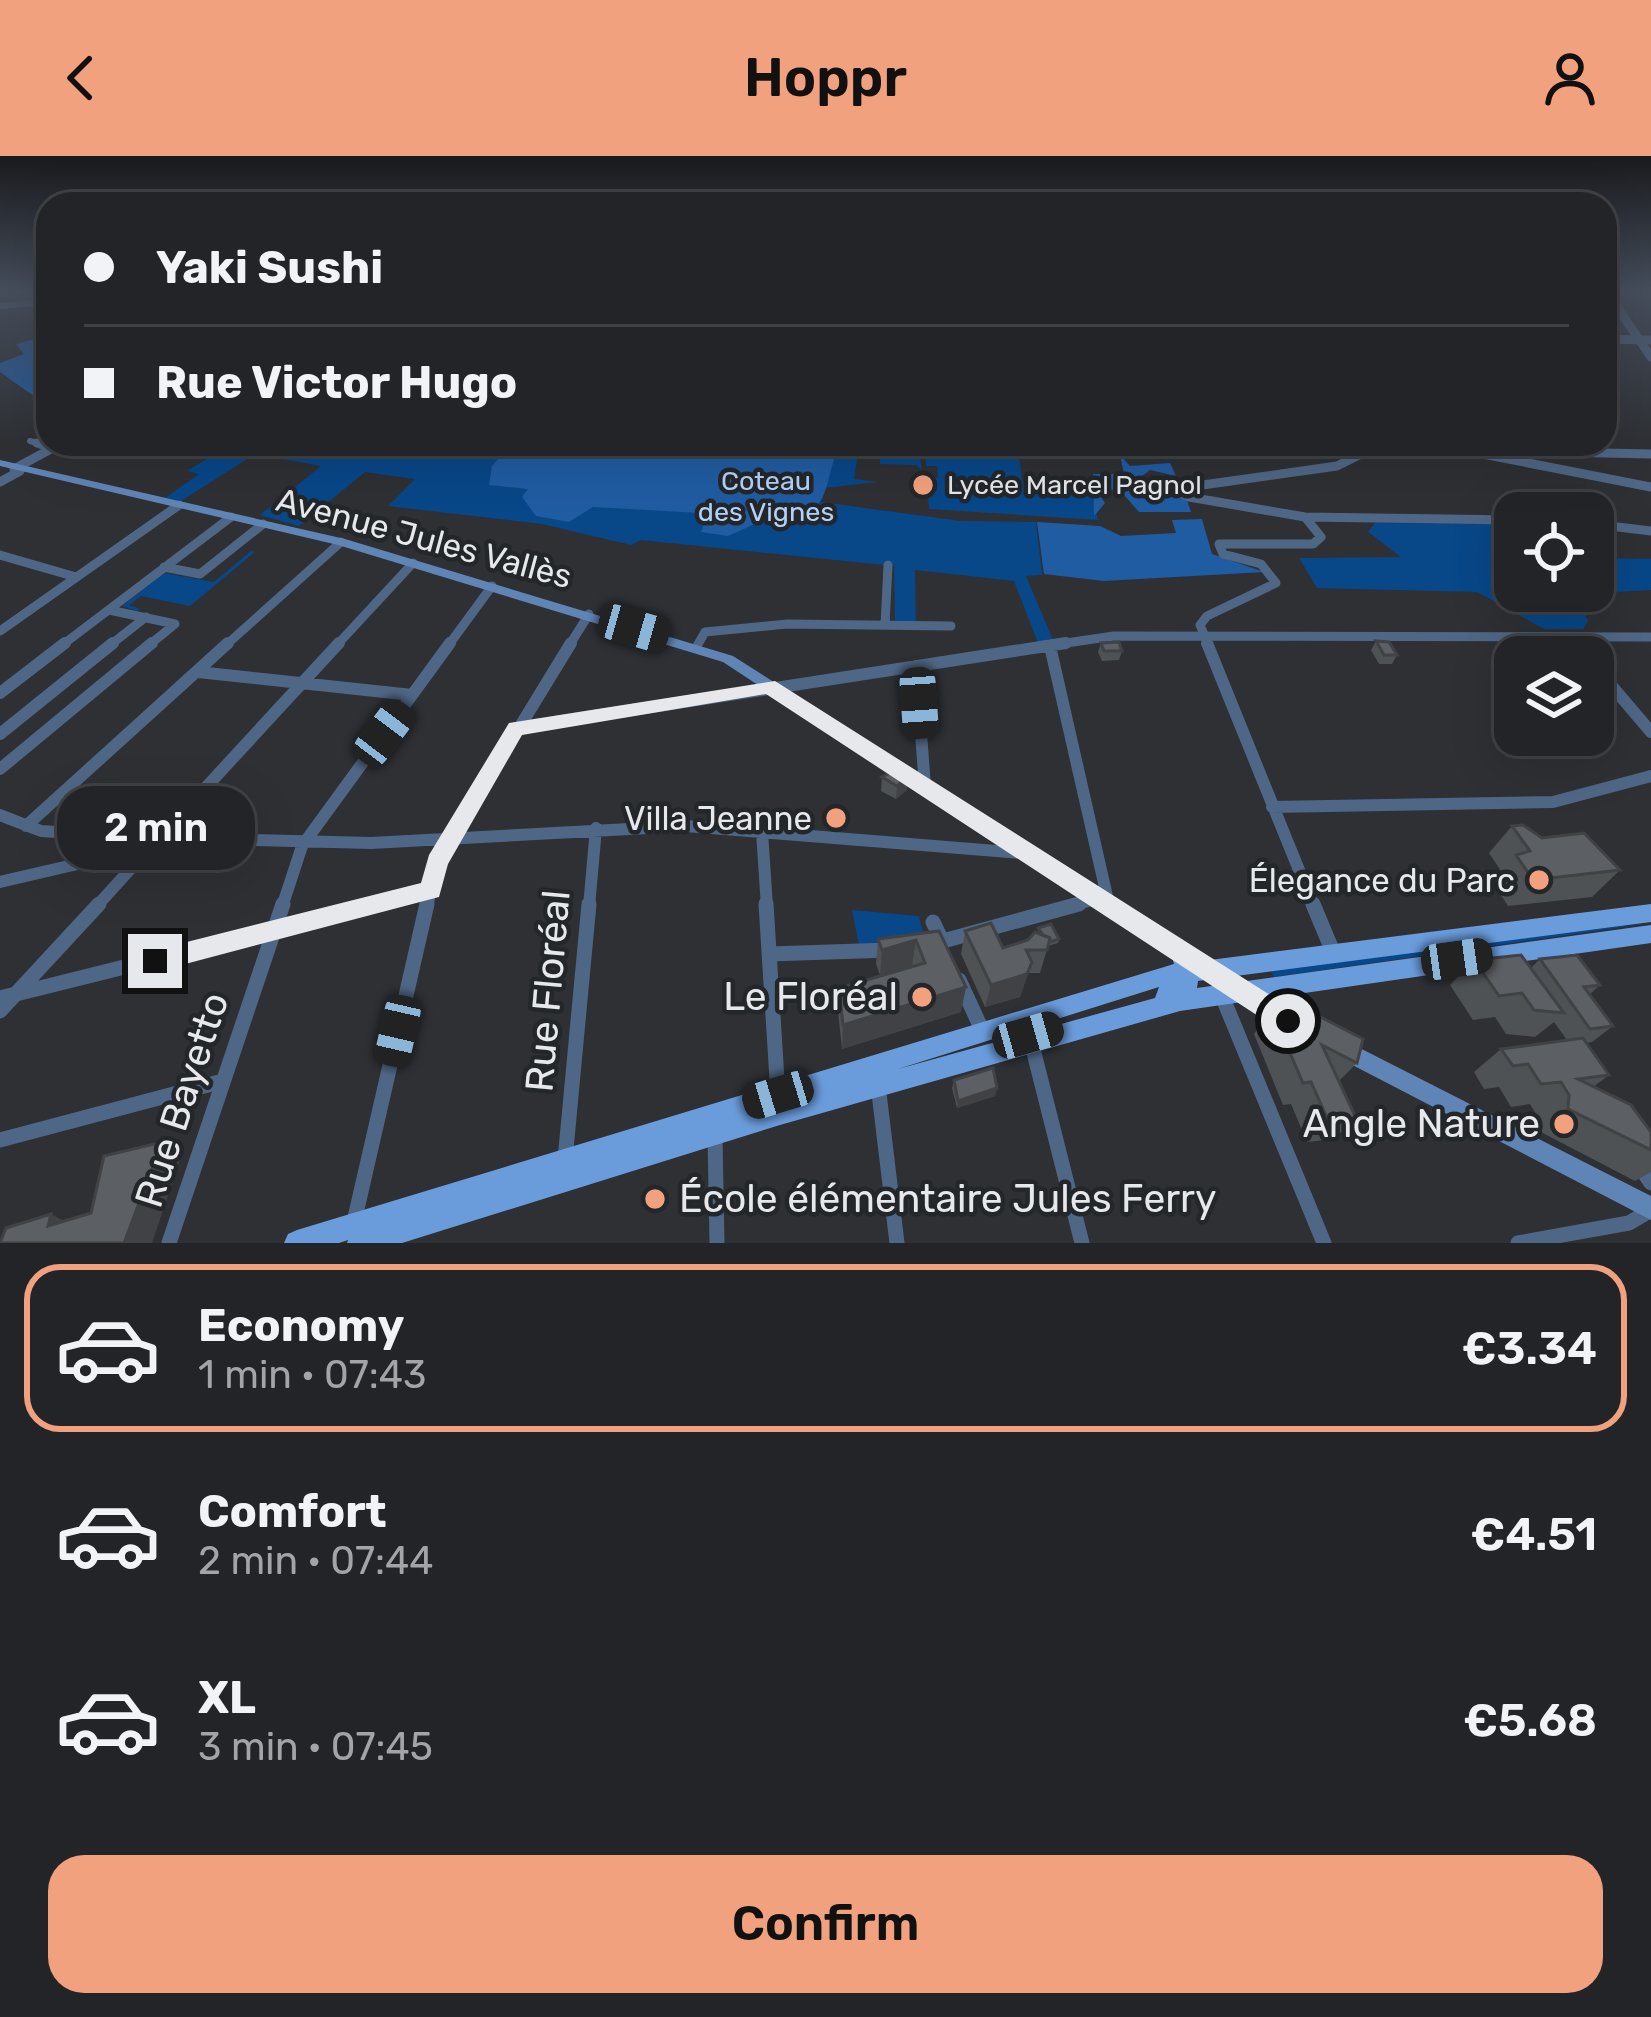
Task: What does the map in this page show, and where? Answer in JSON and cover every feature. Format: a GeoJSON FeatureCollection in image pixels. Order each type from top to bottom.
{"type":"FeatureCollection","features":[{"type":"Feature","properties":{"kind":"main road","name":"Avenue Jules Vallès"},"geometry":{"type":"LineString","coordinates":[[11,467],[341,542],[697,646],[775,688],[1196,966],[1319,1037],[1651,1209]]}},
{"type":"Feature","properties":{"kind":"main road"},"geometry":{"type":"LineString","coordinates":[[357,1234],[565,1160],[1196,966],[1651,913]]}},
{"type":"Feature","properties":{"kind":"main road"},"geometry":{"type":"LineString","coordinates":[[297,1243],[357,1234],[878,1085],[1237,989],[1499,964],[1651,934]]}},
{"type":"Feature","properties":{"kind":"main road"},"geometry":{"type":"LineString","coordinates":[[1237,989],[1265,968],[1324,961],[1333,952]]}},
{"type":"Feature","properties":{"kind":"main road"},"geometry":{"type":"LineString","coordinates":[[965,1061],[1028,1035],[1184,989],[1196,966]]}},
{"type":"Feature","properties":{"kind":"street"},"geometry":{"type":"LineString","coordinates":[[30,441],[36,442]]}},
{"type":"Feature","properties":{"kind":"street"},"geometry":{"type":"LineString","coordinates":[[1617,453],[1651,454]]}},
{"type":"Feature","properties":{"kind":"street"},"geometry":{"type":"LineString","coordinates":[[1357,456],[1337,466],[1174,488],[1189,497],[1305,517],[1494,520]]}},
{"type":"Feature","properties":{"kind":"street"},"geometry":{"type":"LineString","coordinates":[[1490,456],[1651,487]]}},
{"type":"Feature","properties":{"kind":"street"},"geometry":{"type":"LineString","coordinates":[[0,482],[11,467]]}},
{"type":"Feature","properties":{"kind":"street"},"geometry":{"type":"LineString","coordinates":[[0,631],[178,505]]}},
{"type":"Feature","properties":{"kind":"street"},"geometry":{"type":"LineString","coordinates":[[0,693],[230,517]]}},
{"type":"Feature","properties":{"kind":"street"},"geometry":{"type":"LineString","coordinates":[[1305,517],[1320,542],[1219,544],[1223,554],[1266,568],[1276,583],[1270,591],[1210,612],[1200,625],[1333,952]]}},
{"type":"Feature","properties":{"kind":"street"},"geometry":{"type":"LineString","coordinates":[[164,567],[200,574],[263,524]]}},
{"type":"Feature","properties":{"kind":"street"},"geometry":{"type":"LineString","coordinates":[[1614,527],[1651,531]]}},
{"type":"Feature","properties":{"kind":"street"},"geometry":{"type":"LineString","coordinates":[[26,826],[341,542]]}},
{"type":"Feature","properties":{"kind":"street"},"geometry":{"type":"LineString","coordinates":[[0,554],[76,577]]}},
{"type":"Feature","properties":{"kind":"street"},"geometry":{"type":"LineString","coordinates":[[174,822],[413,563]]}},
{"type":"Feature","properties":{"kind":"street"},"geometry":{"type":"LineString","coordinates":[[885,625],[888,565]]}},
{"type":"Feature","properties":{"kind":"street","name":"Rue Bayetto"},"geometry":{"type":"LineString","coordinates":[[169,1243],[304,841],[492,586]]}},
{"type":"Feature","properties":{"kind":"street"},"geometry":{"type":"LineString","coordinates":[[0,769],[175,624],[109,610]]}},
{"type":"Feature","properties":{"kind":"street"},"geometry":{"type":"LineString","coordinates":[[357,1234],[437,862],[589,614]]}},
{"type":"Feature","properties":{"kind":"street"},"geometry":{"type":"LineString","coordinates":[[24,749],[0,736],[146,617]]}},
{"type":"Feature","properties":{"kind":"street"},"geometry":{"type":"LineString","coordinates":[[697,646],[705,632],[787,624],[951,626]]}},
{"type":"Feature","properties":{"kind":"street"},"geometry":{"type":"LineString","coordinates":[[516,728],[1114,636],[1494,637]]}},
{"type":"Feature","properties":{"kind":"street"},"geometry":{"type":"LineString","coordinates":[[1614,637],[1651,637]]}},
{"type":"Feature","properties":{"kind":"street"},"geometry":{"type":"LineString","coordinates":[[769,954],[832,948],[862,954],[942,943],[1102,903],[1050,646]]}},
{"type":"Feature","properties":{"kind":"street"},"geometry":{"type":"LineString","coordinates":[[916,666],[926,788]]}},
{"type":"Feature","properties":{"kind":"street"},"geometry":{"type":"LineString","coordinates":[[198,672],[412,695]]}},
{"type":"Feature","properties":{"kind":"street"},"geometry":{"type":"LineString","coordinates":[[1614,689],[1651,732]]}},
{"type":"Feature","properties":{"kind":"street"},"geometry":{"type":"LineString","coordinates":[[1272,807],[1553,802],[1651,776]]}},
{"type":"Feature","properties":{"kind":"street"},"geometry":{"type":"LineString","coordinates":[[0,815],[26,826],[164,851],[180,838],[304,841],[686,826],[1025,853]]}},
{"type":"Feature","properties":{"kind":"street"},"geometry":{"type":"LineString","coordinates":[[0,1011],[155,824],[174,822],[182,827],[180,838]]}},
{"type":"Feature","properties":{"kind":"street","name":"Rue Floréal"},"geometry":{"type":"LineString","coordinates":[[565,1160],[596,828]]}},
{"type":"Feature","properties":{"kind":"street"},"geometry":{"type":"LineString","coordinates":[[762,832],[778,1095]]}},
{"type":"Feature","properties":{"kind":"street"},"geometry":{"type":"LineString","coordinates":[[0,882],[140,847]]}},
{"type":"Feature","properties":{"kind":"street"},"geometry":{"type":"LineString","coordinates":[[8,996],[431,890]]}},
{"type":"Feature","properties":{"kind":"street"},"geometry":{"type":"LineString","coordinates":[[933,922],[982,1032]]}},
{"type":"Feature","properties":{"kind":"street"},"geometry":{"type":"LineString","coordinates":[[1237,989],[1324,1243]]}},
{"type":"Feature","properties":{"kind":"street"},"geometry":{"type":"LineString","coordinates":[[1032,1045],[1082,1243]]}},
{"type":"Feature","properties":{"kind":"street"},"geometry":{"type":"LineString","coordinates":[[0,1140],[223,1081]]}},
{"type":"Feature","properties":{"kind":"street"},"geometry":{"type":"LineString","coordinates":[[878,1085],[897,1243]]}},
{"type":"Feature","properties":{"kind":"street"},"geometry":{"type":"LineString","coordinates":[[715,1132],[717,1243]]}},
{"type":"Feature","properties":{"kind":"street"},"geometry":{"type":"LineString","coordinates":[[1624,1144],[1651,1183]]}},
{"type":"Feature","properties":{"kind":"street"},"geometry":{"type":"LineString","coordinates":[[1518,1243],[1629,1223],[1651,1209]]}},
{"type":"Feature","properties":{"kind":"green space"},"geometry":{"type":"Polygon","coordinates":[[[36,342],[36,398],[0,372],[0,363],[24,354],[16,344],[36,342]]]}},
{"type":"Feature","properties":{"kind":"green space","name":"Coteau des Vignes"},"geometry":{"type":"Polygon","coordinates":[[[211,456],[252,456],[181,501],[165,498],[199,474],[187,471],[211,456]]]}},
{"type":"Feature","properties":{"kind":"green space","name":"Coteau des Vignes"},"geometry":{"type":"Polygon","coordinates":[[[266,456],[858,456],[854,479],[878,482],[824,488],[821,502],[961,521],[1036,522],[1042,575],[1026,576],[1053,640],[1038,643],[1014,581],[915,570],[916,623],[895,622],[894,566],[641,540],[631,545],[542,524],[388,506],[415,479],[365,472],[299,526],[260,515],[321,466],[266,456]]]}},
{"type":"Feature","properties":{"kind":"green space"},"geometry":{"type":"Polygon","coordinates":[[[501,456],[836,456],[815,507],[792,511],[773,507],[756,516],[757,523],[728,536],[701,532],[705,521],[700,513],[593,507],[569,522],[536,516],[522,497],[528,489],[489,485],[492,466],[501,456]]]}},
{"type":"Feature","properties":{"kind":"green space","name":"Coteau des Vignes"},"geometry":{"type":"Polygon","coordinates":[[[880,456],[920,456],[922,470],[916,465],[880,464],[880,456]]]}},
{"type":"Feature","properties":{"kind":"green space"},"geometry":{"type":"Polygon","coordinates":[[[926,456],[965,456],[1058,456],[1019,457],[1022,481],[1090,486],[1098,520],[929,509],[927,476],[938,478],[937,466],[926,466],[926,456]]]}},
{"type":"Feature","properties":{"kind":"green space"},"geometry":{"type":"Polygon","coordinates":[[[1120,456],[1130,466],[1170,463],[1176,476],[1150,470],[1142,476],[1187,500],[1191,512],[1139,512],[1118,488],[1099,494],[1105,503],[1094,516],[1093,474],[1124,474],[1120,456]]]}},
{"type":"Feature","properties":{"kind":"green space"},"geometry":{"type":"Polygon","coordinates":[[[1202,519],[1212,554],[1264,572],[1104,581],[1044,574],[1037,522],[1100,526],[1121,536],[1176,533],[1172,520],[1202,519]]]}},
{"type":"Feature","properties":{"kind":"green space"},"geometry":{"type":"Polygon","coordinates":[[[1375,523],[1494,524],[1494,601],[1477,592],[1317,588],[1299,558],[1401,557],[1368,532],[1375,523]]]}},
{"type":"Feature","properties":{"kind":"green space"},"geometry":{"type":"Polygon","coordinates":[[[255,552],[190,606],[141,596],[129,605],[140,609],[137,611],[122,606],[164,573],[214,582],[255,552]]]}},
{"type":"Feature","properties":{"kind":"green space"},"geometry":{"type":"Polygon","coordinates":[[[1614,558],[1651,559],[1651,590],[1614,592],[1614,558]]]}},
{"type":"Feature","properties":{"kind":"green space"},"geometry":{"type":"Polygon","coordinates":[[[1513,612],[1584,612],[1588,621],[1583,629],[1544,629],[1513,612]]]}},
{"type":"Feature","properties":{"kind":"green space"},"geometry":{"type":"Polygon","coordinates":[[[852,910],[919,916],[923,933],[859,946],[852,910]]]}},
{"type":"Feature","properties":{"kind":"green space"},"geometry":{"type":"Polygon","coordinates":[[[1651,923],[1274,977],[1271,971],[1422,948],[1651,923]]]}},
{"type":"Feature","properties":{"kind":"building"},"geometry":{"type":"Polygon","coordinates":[[[1376,641],[1389,642],[1397,655],[1384,655],[1376,641]]]}},
{"type":"Feature","properties":{"kind":"building"},"geometry":{"type":"Polygon","coordinates":[[[1119,642],[1122,651],[1104,651],[1101,643],[1119,642]]]}},
{"type":"Feature","properties":{"kind":"building"},"geometry":{"type":"Polygon","coordinates":[[[897,769],[908,776],[897,786],[882,777],[897,769]]]}},
{"type":"Feature","properties":{"kind":"building"},"geometry":{"type":"Polygon","coordinates":[[[1523,825],[1542,838],[1584,833],[1620,870],[1533,880],[1516,855],[1530,851],[1512,826],[1523,825]]]}},
{"type":"Feature","properties":{"kind":"building"},"geometry":{"type":"Polygon","coordinates":[[[991,923],[1003,948],[1028,940],[1035,932],[1050,938],[1047,950],[1026,950],[1032,962],[1027,974],[991,985],[965,931],[991,923]]]}},
{"type":"Feature","properties":{"kind":"building"},"geometry":{"type":"Polygon","coordinates":[[[1051,924],[1059,939],[1049,942],[1038,928],[1051,924]]]}},
{"type":"Feature","properties":{"kind":"building"},"geometry":{"type":"Polygon","coordinates":[[[939,931],[966,987],[843,1025],[839,988],[925,963],[916,940],[882,950],[878,939],[939,931]]]}},
{"type":"Feature","properties":{"kind":"building"},"geometry":{"type":"Polygon","coordinates":[[[1521,955],[1564,1013],[1534,1010],[1522,993],[1499,996],[1474,960],[1521,955]]]}},
{"type":"Feature","properties":{"kind":"building"},"geometry":{"type":"Polygon","coordinates":[[[1577,955],[1600,985],[1584,987],[1613,1026],[1590,1029],[1540,959],[1577,955]]]}},
{"type":"Feature","properties":{"kind":"building"},"geometry":{"type":"Polygon","coordinates":[[[1286,999],[1363,1039],[1357,1063],[1322,1045],[1356,1118],[1328,1120],[1311,1082],[1303,1083],[1271,1009],[1286,999]]]}},
{"type":"Feature","properties":{"kind":"building"},"geometry":{"type":"Polygon","coordinates":[[[1583,1038],[1609,1075],[1578,1079],[1631,1105],[1651,1132],[1651,1150],[1568,1109],[1569,1095],[1561,1082],[1541,1084],[1528,1064],[1513,1066],[1501,1049],[1583,1038]]]}},
{"type":"Feature","properties":{"kind":"building"},"geometry":{"type":"Polygon","coordinates":[[[993,1068],[997,1088],[958,1101],[954,1080],[993,1068]]]}},
{"type":"Feature","properties":{"kind":"building"},"geometry":{"type":"Polygon","coordinates":[[[162,1142],[124,1243],[0,1243],[6,1228],[51,1214],[48,1226],[91,1213],[104,1156],[162,1142]]]}},
{"type":"Feature","properties":{"kind":"place","name":"Lycée Marcel Pagnol"},"geometry":{"type":"Point","coordinates":[923,485]}},
{"type":"Feature","properties":{"kind":"place","name":"Villa Jeanne"},"geometry":{"type":"Point","coordinates":[836,818]}},
{"type":"Feature","properties":{"kind":"place","name":"Élegance du Parc"},"geometry":{"type":"Point","coordinates":[1539,880]}},
{"type":"Feature","properties":{"kind":"place","name":"Le Floréal"},"geometry":{"type":"Point","coordinates":[922,997]}},
{"type":"Feature","properties":{"kind":"place","name":"Angle Nature"},"geometry":{"type":"Point","coordinates":[1564,1124]}},
{"type":"Feature","properties":{"kind":"place","name":"École élémentaire Jules Ferry"},"geometry":{"type":"Point","coordinates":[655,1199]}},
{"type":"Feature","properties":{"kind":"route"},"geometry":{"type":"LineString","coordinates":[[155,961],[431,890],[437,862],[461,816],[516,728],[766,687],[775,688],[1288,1021]]}}]}
